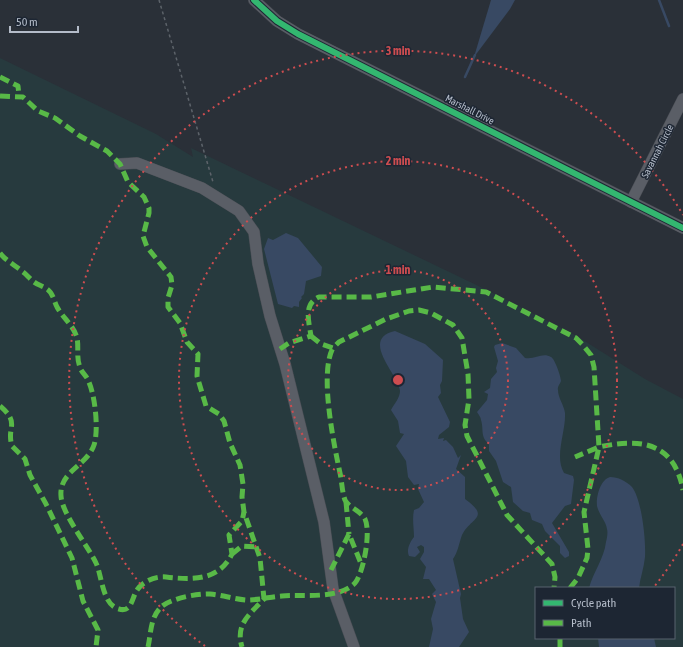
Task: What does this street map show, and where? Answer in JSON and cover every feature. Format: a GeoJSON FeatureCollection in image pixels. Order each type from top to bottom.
{"type":"FeatureCollection","features":[{"type":"Feature","properties":{"kind":"street","name":"Marshall Drive"},"geometry":{"type":"LineString","coordinates":[[254,0],[269,15],[292,30],[683,228]]}},
{"type":"Feature","properties":{"kind":"street","name":"Savannah Circle"},"geometry":{"type":"LineString","coordinates":[[631,202],[683,100]]}},
{"type":"Feature","properties":{"kind":"street"},"geometry":{"type":"LineString","coordinates":[[120,164],[137,163],[202,188],[239,211],[254,232],[258,264],[263,286],[285,364],[324,522],[333,589],[354,647]]}},
{"type":"Feature","properties":{"kind":"path"},"geometry":{"type":"LineString","coordinates":[[159,0],[217,196]]}},
{"type":"Feature","properties":{"kind":"green space"},"geometry":{"type":"Polygon","coordinates":[[[0,58],[156,134],[193,157],[191,148],[491,292],[575,335],[645,379],[683,399],[683,647],[0,647],[0,58]]]}},
{"type":"Feature","properties":{"kind":"water"},"geometry":{"type":"Polygon","coordinates":[[[491,0],[515,0],[474,57],[491,0]]]}},
{"type":"Feature","properties":{"kind":"water"},"geometry":{"type":"Polygon","coordinates":[[[286,233],[298,238],[322,267],[321,276],[306,281],[304,294],[299,302],[299,307],[294,306],[292,308],[278,304],[264,249],[268,238],[273,240],[286,233]]]}},
{"type":"Feature","properties":{"kind":"water"},"geometry":{"type":"Polygon","coordinates":[[[395,331],[425,344],[443,360],[442,381],[440,385],[441,393],[438,397],[450,422],[449,427],[439,435],[438,439],[444,438],[443,441],[446,440],[453,447],[458,458],[461,455],[456,469],[465,477],[465,499],[473,505],[478,514],[462,535],[453,559],[461,594],[460,598],[463,619],[469,632],[459,647],[429,647],[433,629],[431,619],[436,602],[432,594],[436,590],[429,579],[423,579],[426,567],[420,559],[424,552],[424,547],[421,545],[417,547],[420,552],[415,557],[409,556],[408,554],[409,546],[414,537],[414,510],[419,508],[424,502],[418,489],[419,484],[414,485],[408,477],[406,461],[396,446],[404,434],[400,433],[398,421],[391,410],[398,399],[400,391],[398,384],[380,349],[380,342],[385,335],[395,331]]]}},
{"type":"Feature","properties":{"kind":"water"},"geometry":{"type":"Polygon","coordinates":[[[502,343],[516,348],[525,358],[545,355],[553,358],[560,376],[561,381],[558,388],[558,393],[565,413],[565,420],[560,459],[564,473],[573,476],[574,480],[571,504],[565,506],[552,523],[569,552],[569,556],[565,558],[560,553],[560,546],[545,531],[542,524],[532,520],[530,513],[523,511],[513,502],[511,487],[503,482],[496,461],[489,451],[489,444],[483,436],[481,419],[477,412],[487,400],[488,394],[484,392],[490,388],[491,379],[497,372],[496,368],[498,361],[494,347],[495,345],[502,343]]]}},
{"type":"Feature","properties":{"kind":"water"},"geometry":{"type":"Polygon","coordinates":[[[613,477],[625,481],[630,485],[635,493],[641,511],[645,550],[639,587],[589,587],[603,554],[607,536],[606,526],[597,506],[597,498],[601,485],[607,479],[613,477]]]}},
{"type":"Feature","properties":{"kind":"water"},"geometry":{"type":"Polygon","coordinates":[[[598,639],[654,639],[656,647],[599,647],[598,639]]]}},
{"type":"Feature","properties":{"kind":"waterway"},"geometry":{"type":"LineString","coordinates":[[659,0],[669,26]]}},
{"type":"Feature","properties":{"kind":"waterway"},"geometry":{"type":"LineString","coordinates":[[465,77],[475,55]]}},
{"type":"Feature","properties":{"kind":"marked path"},"geometry":{"type":"LineString","coordinates":[[0,77],[18,86],[19,96]]}},
{"type":"Feature","properties":{"kind":"marked path"},"geometry":{"type":"LineString","coordinates":[[0,96],[23,97],[38,111],[55,118],[80,136],[107,151],[120,164],[128,182],[144,197],[149,208],[143,236],[147,247],[171,277],[172,285],[168,298],[168,307],[180,323],[187,342],[198,354],[197,376],[206,406],[219,414],[224,421],[230,443],[240,465],[243,484],[242,497],[244,512],[260,558],[264,599],[249,615],[242,626],[240,639],[242,647]]}},
{"type":"Feature","properties":{"kind":"marked path"},"geometry":{"type":"LineString","coordinates":[[0,253],[34,282],[49,291],[59,311],[76,334],[79,364],[81,370],[87,378],[93,394],[96,430],[94,445],[86,458],[64,480],[61,496],[62,503],[70,521],[96,563],[103,589],[109,602],[119,609],[127,609],[131,604],[137,590],[143,584],[154,578],[204,577],[220,569],[232,554],[229,535],[242,521],[244,512]]}},
{"type":"Feature","properties":{"kind":"marked path"},"geometry":{"type":"LineString","coordinates":[[280,349],[289,343],[311,336],[308,319],[309,309],[314,300],[319,297],[371,297],[433,287],[486,292],[576,338],[582,344],[591,355],[594,367],[599,447],[629,443],[653,447],[664,453],[672,462],[679,474],[683,490]]}},
{"type":"Feature","properties":{"kind":"marked path"},"geometry":{"type":"LineString","coordinates":[[311,336],[321,344],[333,348],[339,342],[386,319],[409,311],[419,310],[431,313],[453,325],[462,338],[468,374],[469,399],[465,425],[467,436],[507,515],[552,564],[555,577],[554,587]]}},
{"type":"Feature","properties":{"kind":"marked path"},"geometry":{"type":"LineString","coordinates":[[148,647],[153,621],[157,611],[170,601],[205,594],[246,600],[282,596],[320,595],[340,592],[355,583],[364,561],[367,542],[367,525],[363,516],[349,505],[343,494],[341,476],[331,428],[327,391],[329,359],[333,348]]}},
{"type":"Feature","properties":{"kind":"marked path"},"geometry":{"type":"LineString","coordinates":[[0,406],[10,417],[12,425],[12,446],[25,459],[30,475],[72,558],[83,601],[98,630],[96,647]]}},
{"type":"Feature","properties":{"kind":"marked path"},"geometry":{"type":"LineString","coordinates":[[571,587],[578,578],[587,558],[588,549],[584,512],[599,447],[575,457]]}},
{"type":"Feature","properties":{"kind":"marked path"},"geometry":{"type":"LineString","coordinates":[[346,502],[349,534]]}},
{"type":"Feature","properties":{"kind":"marked path"},"geometry":{"type":"LineString","coordinates":[[331,570],[349,534],[362,566]]}},
{"type":"Feature","properties":{"kind":"marked path"},"geometry":{"type":"LineString","coordinates":[[232,554],[242,546],[258,547]]}},
{"type":"Feature","properties":{"kind":"marked path"},"geometry":{"type":"LineString","coordinates":[[560,639],[560,647]]}},
{"type":"Feature","properties":{"kind":"cycle path"},"geometry":{"type":"LineString","coordinates":[[254,0],[277,21],[298,34],[683,228]]}}]}
